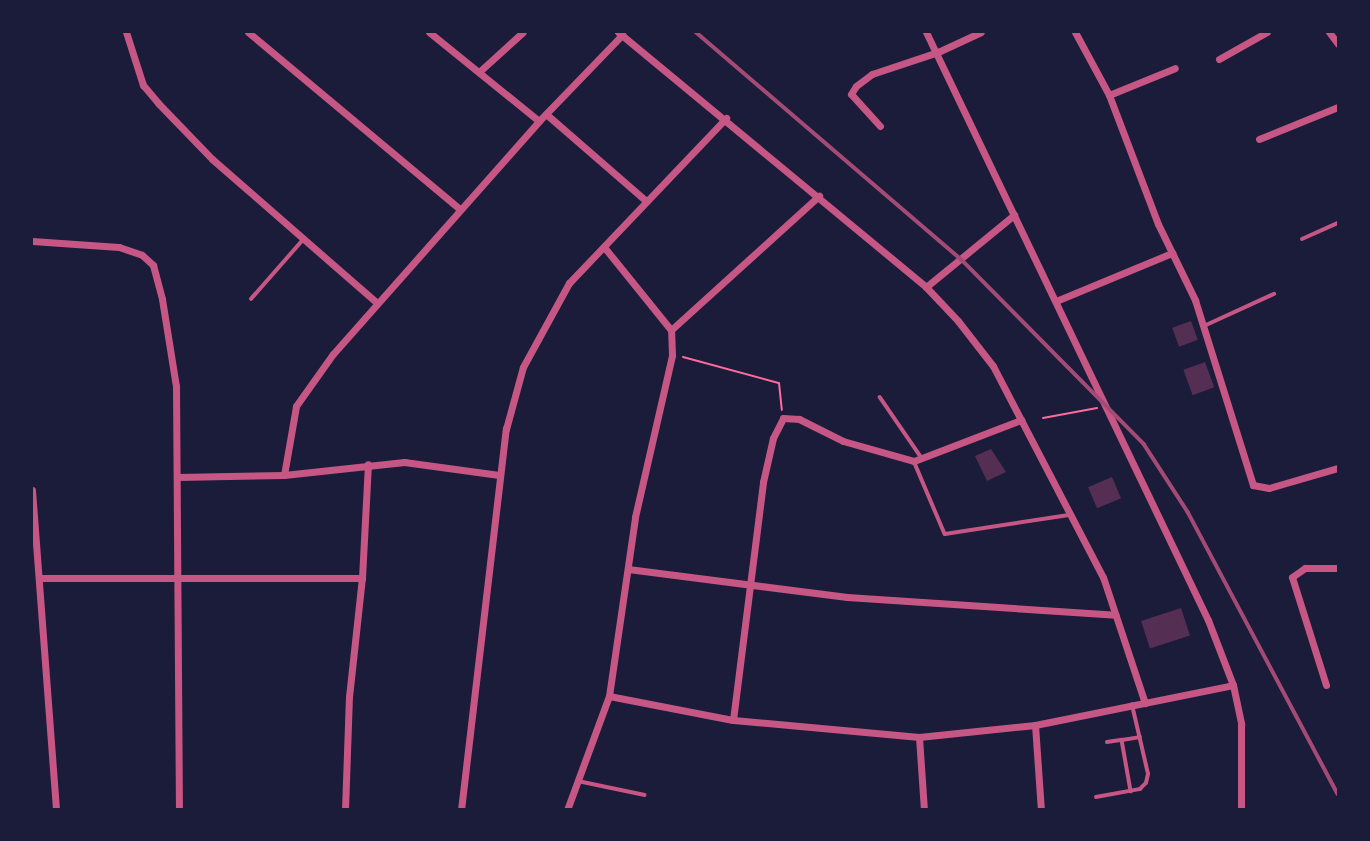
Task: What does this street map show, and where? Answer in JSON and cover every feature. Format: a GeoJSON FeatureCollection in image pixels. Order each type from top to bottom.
{"type":"FeatureCollection","features":[{"type":"Feature","properties":{"kind":"street"},"geometry":{"type":"LineString","coordinates":[[126,32],[143,85],[212,159],[302,242],[377,303]]}},
{"type":"Feature","properties":{"kind":"street"},"geometry":{"type":"LineString","coordinates":[[248,32],[460,209]]}},
{"type":"Feature","properties":{"kind":"street"},"geometry":{"type":"LineString","coordinates":[[429,32],[539,121]]}},
{"type":"Feature","properties":{"kind":"street"},"geometry":{"type":"LineString","coordinates":[[479,72],[523,32]]}},
{"type":"Feature","properties":{"kind":"street"},"geometry":{"type":"LineString","coordinates":[[926,32],[938,52],[1105,407],[1155,506],[1233,685],[1241,724],[1241,810]]}},
{"type":"Feature","properties":{"kind":"street"},"geometry":{"type":"LineString","coordinates":[[880,126],[855,102],[851,94],[856,86],[873,74],[938,52],[981,32]]}},
{"type":"Feature","properties":{"kind":"street"},"geometry":{"type":"LineString","coordinates":[[1075,32],[1109,96],[1204,326],[1253,485],[1269,488],[1339,468]]}},
{"type":"Feature","properties":{"kind":"street"},"geometry":{"type":"LineString","coordinates":[[1219,59],[1266,32]]}},
{"type":"Feature","properties":{"kind":"street"},"geometry":{"type":"LineString","coordinates":[[1329,32],[1339,44]]}},
{"type":"Feature","properties":{"kind":"street"},"geometry":{"type":"LineString","coordinates":[[284,475],[296,406],[377,303],[620,33],[726,118],[926,287],[993,366],[1103,577],[1145,703]]}},
{"type":"Feature","properties":{"kind":"street"},"geometry":{"type":"LineString","coordinates":[[1109,96],[1175,68]]}},
{"type":"Feature","properties":{"kind":"street"},"geometry":{"type":"LineString","coordinates":[[1259,139],[1339,107]]}},
{"type":"Feature","properties":{"kind":"street"},"geometry":{"type":"LineString","coordinates":[[546,114],[645,200]]}},
{"type":"Feature","properties":{"kind":"street"},"geometry":{"type":"LineString","coordinates":[[461,810],[499,475],[523,367],[569,283],[645,200],[726,118]]}},
{"type":"Feature","properties":{"kind":"street"},"geometry":{"type":"LineString","coordinates":[[671,330],[819,196]]}},
{"type":"Feature","properties":{"kind":"street"},"geometry":{"type":"LineString","coordinates":[[926,287],[1014,215]]}},
{"type":"Feature","properties":{"kind":"street"},"geometry":{"type":"LineString","coordinates":[[32,240],[119,247],[142,255],[153,265],[170,336],[177,477],[179,810]]}},
{"type":"Feature","properties":{"kind":"street"},"geometry":{"type":"LineString","coordinates":[[567,810],[609,696],[635,517],[672,355],[671,330],[604,247]]}},
{"type":"Feature","properties":{"kind":"street"},"geometry":{"type":"LineString","coordinates":[[1056,301],[1172,253]]}},
{"type":"Feature","properties":{"kind":"street"},"geometry":{"type":"LineString","coordinates":[[733,720],[753,585],[768,454],[783,418],[799,419],[843,441],[918,459],[1021,420]]}},
{"type":"Feature","properties":{"kind":"street"},"geometry":{"type":"LineString","coordinates":[[177,477],[284,475],[368,464],[446,465],[499,475]]}},
{"type":"Feature","properties":{"kind":"street"},"geometry":{"type":"LineString","coordinates":[[345,810],[349,696],[362,578],[368,464]]}},
{"type":"Feature","properties":{"kind":"street"},"geometry":{"type":"LineString","coordinates":[[32,490],[56,810]]}},
{"type":"Feature","properties":{"kind":"street"},"geometry":{"type":"LineString","coordinates":[[1326,685],[1292,577],[1305,568],[1339,568]]}},
{"type":"Feature","properties":{"kind":"street"},"geometry":{"type":"LineString","coordinates":[[628,569],[847,597],[1115,615]]}},
{"type":"Feature","properties":{"kind":"street"},"geometry":{"type":"LineString","coordinates":[[38,578],[362,578]]}},
{"type":"Feature","properties":{"kind":"street"},"geometry":{"type":"LineString","coordinates":[[609,696],[733,720],[919,737],[1035,725],[1233,685]]}},
{"type":"Feature","properties":{"kind":"street"},"geometry":{"type":"LineString","coordinates":[[1035,725],[1041,810]]}},
{"type":"Feature","properties":{"kind":"street"},"geometry":{"type":"LineString","coordinates":[[919,737],[924,810]]}},
{"type":"Feature","properties":{"kind":"lane"},"geometry":{"type":"LineString","coordinates":[[1302,239],[1339,223]]}},
{"type":"Feature","properties":{"kind":"lane"},"geometry":{"type":"LineString","coordinates":[[251,299],[302,242]]}},
{"type":"Feature","properties":{"kind":"lane"},"geometry":{"type":"LineString","coordinates":[[1204,326],[1274,294]]}},
{"type":"Feature","properties":{"kind":"lane"},"geometry":{"type":"LineString","coordinates":[[880,397],[918,459],[945,534],[1071,515]]}},
{"type":"Feature","properties":{"kind":"lane"},"geometry":{"type":"LineString","coordinates":[[1096,797],[1140,789],[1148,774],[1132,705]]}},
{"type":"Feature","properties":{"kind":"lane"},"geometry":{"type":"LineString","coordinates":[[1107,742],[1140,737]]}},
{"type":"Feature","properties":{"kind":"lane"},"geometry":{"type":"LineString","coordinates":[[1122,740],[1131,791]]}},
{"type":"Feature","properties":{"kind":"lane"},"geometry":{"type":"LineString","coordinates":[[576,780],[645,795]]}},
{"type":"Feature","properties":{"kind":"path"},"geometry":{"type":"LineString","coordinates":[[672,355],[728,365],[779,383],[783,418]]}},
{"type":"Feature","properties":{"kind":"path"},"geometry":{"type":"LineString","coordinates":[[1043,418],[1105,407]]}},
{"type":"Feature","properties":{"kind":"building"},"geometry":{"type":"Polygon","coordinates":[[[1191,321],[1198,340],[1179,347],[1172,328],[1191,321]]]}},
{"type":"Feature","properties":{"kind":"building"},"geometry":{"type":"Polygon","coordinates":[[[1205,362],[1214,387],[1193,395],[1183,370],[1205,362]]]}},
{"type":"Feature","properties":{"kind":"building"},"geometry":{"type":"Polygon","coordinates":[[[991,449],[1006,472],[987,481],[975,456],[991,449]]]}},
{"type":"Feature","properties":{"kind":"building"},"geometry":{"type":"Polygon","coordinates":[[[1112,477],[1121,498],[1097,508],[1088,487],[1112,477]]]}},
{"type":"Feature","properties":{"kind":"building"},"geometry":{"type":"Polygon","coordinates":[[[1181,608],[1190,636],[1150,649],[1141,621],[1181,608]]]}},
{"type":"Feature","properties":{"kind":"railway"},"geometry":{"type":"LineString","coordinates":[[696,32],[962,260],[1144,444],[1188,512],[1338,794]]}}]}
